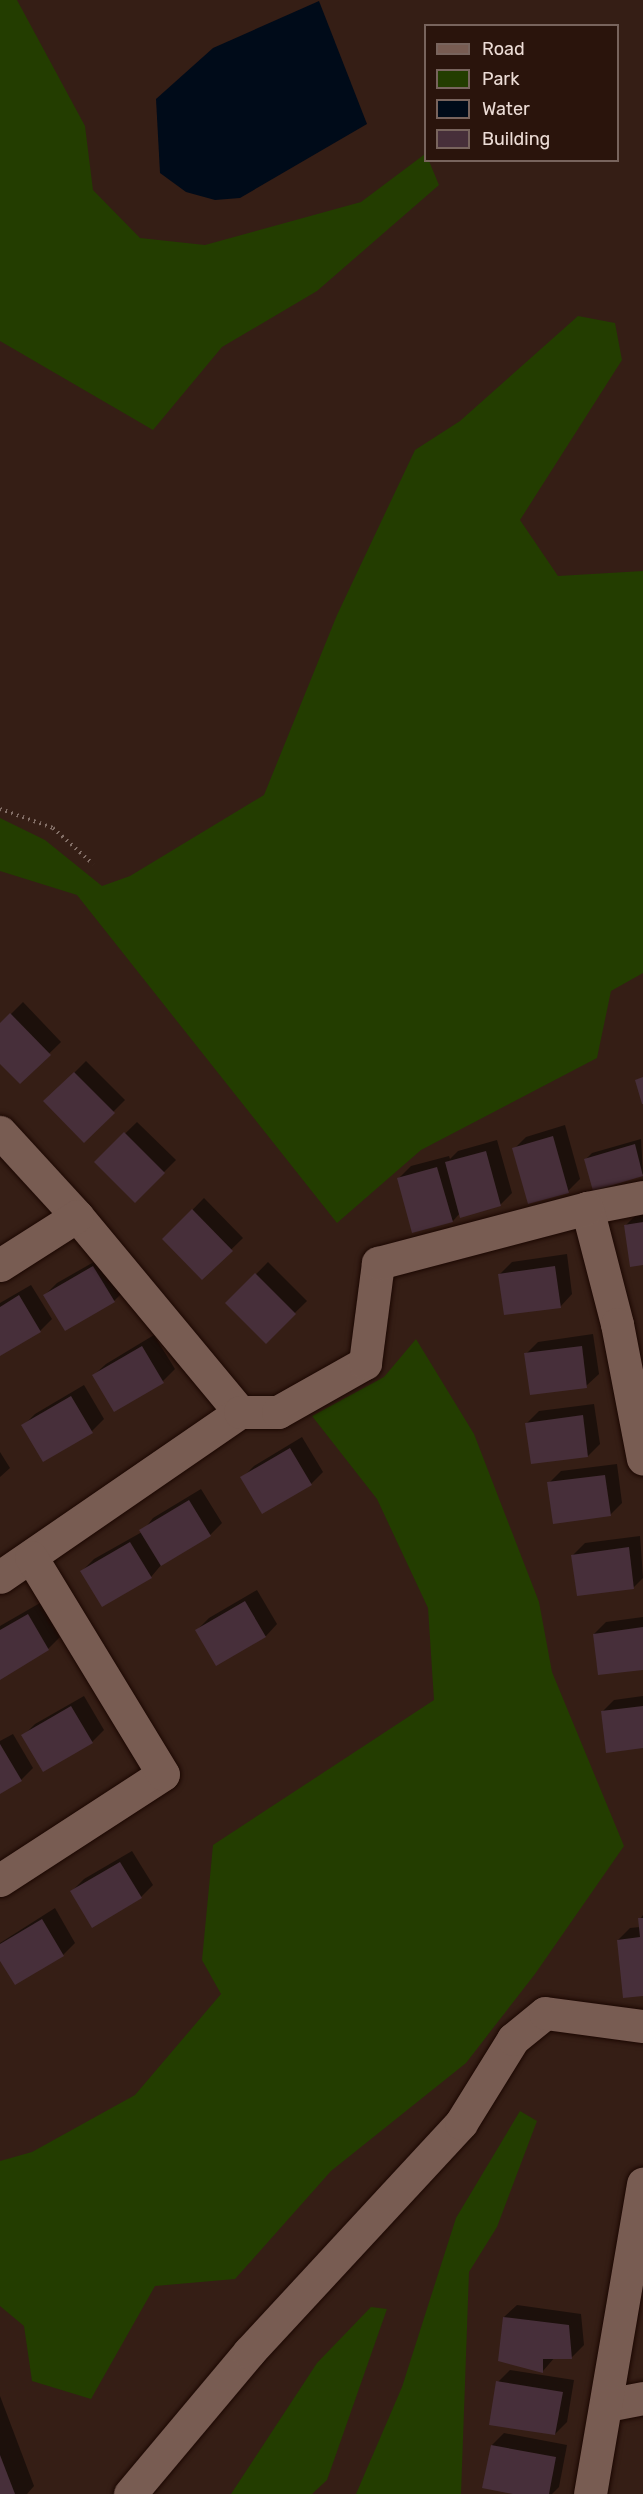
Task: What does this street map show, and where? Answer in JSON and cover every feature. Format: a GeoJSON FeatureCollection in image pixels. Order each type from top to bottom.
{"type":"FeatureCollection","features":[{"type":"Feature","properties":{"kind":"street"},"geometry":{"type":"LineString","coordinates":[[0,1132],[77,1216],[240,1412]]}},
{"type":"Feature","properties":{"kind":"street"},"geometry":{"type":"LineString","coordinates":[[0,1577],[240,1412],[278,1412],[365,1363],[378,1263],[587,1208],[643,1197]]}},
{"type":"Feature","properties":{"kind":"street"},"geometry":{"type":"LineString","coordinates":[[587,1208],[617,1324],[643,1459]]}},
{"type":"Feature","properties":{"kind":"street"},"geometry":{"type":"LineString","coordinates":[[0,1265],[77,1216]]}},
{"type":"Feature","properties":{"kind":"street"},"geometry":{"type":"LineString","coordinates":[[0,1880],[163,1774],[32,1557]]}},
{"type":"Feature","properties":{"kind":"street"},"geometry":{"type":"LineString","coordinates":[[130,2494],[249,2352],[461,2123],[513,2039],[544,2013],[643,2026]]}},
{"type":"Feature","properties":{"kind":"street"},"geometry":{"type":"LineString","coordinates":[[590,2494],[640,2217],[643,2183]]}},
{"type":"Feature","properties":{"kind":"street"},"geometry":{"type":"LineString","coordinates":[[607,2405],[643,2398]]}},
{"type":"Feature","properties":{"kind":"path"},"geometry":{"type":"LineString","coordinates":[[0,809],[53,828],[93,864]]}},
{"type":"Feature","properties":{"kind":"green space"},"geometry":{"type":"Polygon","coordinates":[[[0,0],[17,0],[85,126],[93,190],[140,238],[205,245],[361,202],[424,155],[424,162],[429,162],[439,185],[317,291],[222,347],[153,430],[0,341],[0,0]]]}},
{"type":"Feature","properties":{"kind":"green space"},"geometry":{"type":"Polygon","coordinates":[[[578,316],[615,323],[622,360],[520,520],[558,576],[643,571],[643,973],[611,991],[597,1058],[421,1150],[337,1223],[77,895],[0,871],[0,818],[45,840],[102,886],[130,876],[264,795],[337,615],[415,450],[460,421],[578,316]]]}},
{"type":"Feature","properties":{"kind":"green space"},"geometry":{"type":"Polygon","coordinates":[[[416,1339],[474,1434],[539,1602],[552,1672],[624,1846],[535,1974],[466,2063],[331,2171],[235,2279],[155,2286],[91,2399],[32,2381],[24,2326],[0,2306],[0,2161],[32,2152],[135,2095],[221,1994],[202,1960],[213,1845],[434,1700],[428,1608],[377,1499],[312,1416],[384,1377],[416,1339]]]}},
{"type":"Feature","properties":{"kind":"green space"},"geometry":{"type":"Polygon","coordinates":[[[520,2111],[537,2121],[497,2227],[469,2272],[461,2494],[356,2494],[402,2387],[456,2218],[520,2111]]]}},
{"type":"Feature","properties":{"kind":"green space"},"geometry":{"type":"Polygon","coordinates":[[[371,2307],[387,2309],[327,2480],[312,2494],[231,2494],[317,2363],[371,2307]]]}},
{"type":"Feature","properties":{"kind":"water"},"geometry":{"type":"Polygon","coordinates":[[[319,1],[367,124],[240,198],[215,200],[186,192],[160,173],[156,99],[213,48],[319,1]]]}},
{"type":"Feature","properties":{"kind":"building"},"geometry":{"type":"Polygon","coordinates":[[[10,1013],[51,1055],[20,1084],[0,1064],[0,1023],[10,1013]]]}},
{"type":"Feature","properties":{"kind":"building"},"geometry":{"type":"Polygon","coordinates":[[[74,1072],[115,1113],[84,1143],[43,1101],[74,1072]]]}},
{"type":"Feature","properties":{"kind":"building"},"geometry":{"type":"Polygon","coordinates":[[[643,1077],[643,1104],[642,1104],[635,1080],[643,1077]]]}},
{"type":"Feature","properties":{"kind":"building"},"geometry":{"type":"Polygon","coordinates":[[[124,1132],[165,1173],[135,1203],[94,1162],[124,1132]]]}},
{"type":"Feature","properties":{"kind":"building"},"geometry":{"type":"Polygon","coordinates":[[[553,1136],[569,1193],[528,1204],[512,1148],[553,1136]]]}},
{"type":"Feature","properties":{"kind":"building"},"geometry":{"type":"Polygon","coordinates":[[[635,1144],[643,1176],[593,1191],[584,1159],[635,1144]]]}},
{"type":"Feature","properties":{"kind":"building"},"geometry":{"type":"Polygon","coordinates":[[[486,1151],[501,1206],[460,1218],[445,1162],[486,1151]]]}},
{"type":"Feature","properties":{"kind":"building"},"geometry":{"type":"Polygon","coordinates":[[[437,1167],[453,1222],[412,1233],[397,1178],[437,1167]]]}},
{"type":"Feature","properties":{"kind":"building"},"geometry":{"type":"Polygon","coordinates":[[[192,1209],[233,1251],[202,1280],[162,1239],[192,1209]]]}},
{"type":"Feature","properties":{"kind":"building"},"geometry":{"type":"Polygon","coordinates":[[[643,1222],[643,1265],[630,1267],[624,1225],[643,1222]]]}},
{"type":"Feature","properties":{"kind":"building"},"geometry":{"type":"Polygon","coordinates":[[[93,1266],[115,1302],[65,1331],[43,1295],[93,1266]]]}},
{"type":"Feature","properties":{"kind":"building"},"geometry":{"type":"Polygon","coordinates":[[[555,1266],[561,1308],[504,1315],[498,1274],[555,1266]]]}},
{"type":"Feature","properties":{"kind":"building"},"geometry":{"type":"Polygon","coordinates":[[[255,1273],[296,1314],[266,1344],[225,1303],[255,1273]]]}},
{"type":"Feature","properties":{"kind":"building"},"geometry":{"type":"Polygon","coordinates":[[[19,1295],[41,1332],[0,1356],[0,1307],[19,1295]]]}},
{"type":"Feature","properties":{"kind":"building"},"geometry":{"type":"Polygon","coordinates":[[[142,1346],[164,1383],[114,1412],[92,1375],[142,1346]]]}},
{"type":"Feature","properties":{"kind":"building"},"geometry":{"type":"Polygon","coordinates":[[[582,1346],[587,1388],[530,1395],[524,1353],[582,1346]]]}},
{"type":"Feature","properties":{"kind":"building"},"geometry":{"type":"Polygon","coordinates":[[[71,1396],[93,1433],[43,1462],[21,1425],[71,1396]]]}},
{"type":"Feature","properties":{"kind":"building"},"geometry":{"type":"Polygon","coordinates":[[[583,1415],[588,1457],[531,1464],[525,1423],[583,1415]]]}},
{"type":"Feature","properties":{"kind":"building"},"geometry":{"type":"Polygon","coordinates":[[[290,1448],[312,1485],[262,1514],[240,1477],[290,1448]]]}},
{"type":"Feature","properties":{"kind":"building"},"geometry":{"type":"Polygon","coordinates":[[[605,1475],[611,1516],[553,1524],[547,1482],[605,1475]]]}},
{"type":"Feature","properties":{"kind":"building"},"geometry":{"type":"Polygon","coordinates":[[[189,1500],[211,1536],[161,1566],[139,1530],[189,1500]]]}},
{"type":"Feature","properties":{"kind":"building"},"geometry":{"type":"Polygon","coordinates":[[[130,1542],[152,1578],[102,1607],[80,1571],[130,1542]]]}},
{"type":"Feature","properties":{"kind":"building"},"geometry":{"type":"Polygon","coordinates":[[[629,1547],[634,1589],[577,1596],[571,1555],[629,1547]]]}},
{"type":"Feature","properties":{"kind":"building"},"geometry":{"type":"Polygon","coordinates":[[[245,1601],[266,1637],[216,1666],[195,1630],[245,1601]]]}},
{"type":"Feature","properties":{"kind":"building"},"geometry":{"type":"Polygon","coordinates":[[[28,1614],[49,1650],[0,1680],[0,1630],[28,1614]]]}},
{"type":"Feature","properties":{"kind":"building"},"geometry":{"type":"Polygon","coordinates":[[[643,1627],[643,1670],[598,1675],[593,1634],[643,1627]]]}},
{"type":"Feature","properties":{"kind":"building"},"geometry":{"type":"Polygon","coordinates":[[[71,1706],[93,1743],[43,1772],[21,1735],[71,1706]]]}},
{"type":"Feature","properties":{"kind":"building"},"geometry":{"type":"Polygon","coordinates":[[[643,1706],[643,1748],[606,1753],[601,1711],[643,1706]]]}},
{"type":"Feature","properties":{"kind":"building"},"geometry":{"type":"Polygon","coordinates":[[[0,1744],[22,1781],[0,1794],[0,1744]]]}},
{"type":"Feature","properties":{"kind":"building"},"geometry":{"type":"Polygon","coordinates":[[[120,1862],[142,1898],[92,1928],[70,1891],[120,1862]]]}},
{"type":"Feature","properties":{"kind":"building"},"geometry":{"type":"Polygon","coordinates":[[[638,1918],[643,1918],[643,1996],[623,1998],[617,1940],[640,1937],[638,1918]]]}},
{"type":"Feature","properties":{"kind":"building"},"geometry":{"type":"Polygon","coordinates":[[[42,1919],[64,1956],[15,1985],[0,1961],[0,1944],[42,1919]]]}},
{"type":"Feature","properties":{"kind":"building"},"geometry":{"type":"Polygon","coordinates":[[[503,2317],[569,2325],[572,2359],[543,2359],[543,2373],[498,2361],[503,2317]]]}},
{"type":"Feature","properties":{"kind":"building"},"geometry":{"type":"Polygon","coordinates":[[[496,2381],[563,2392],[555,2435],[489,2425],[496,2381]]]}},
{"type":"Feature","properties":{"kind":"building"},"geometry":{"type":"Polygon","coordinates":[[[491,2445],[556,2457],[549,2494],[513,2494],[482,2488],[491,2445]]]}},
{"type":"Feature","properties":{"kind":"building"},"geometry":{"type":"Polygon","coordinates":[[[0,2455],[15,2494],[0,2494],[0,2455]]]}}]}
